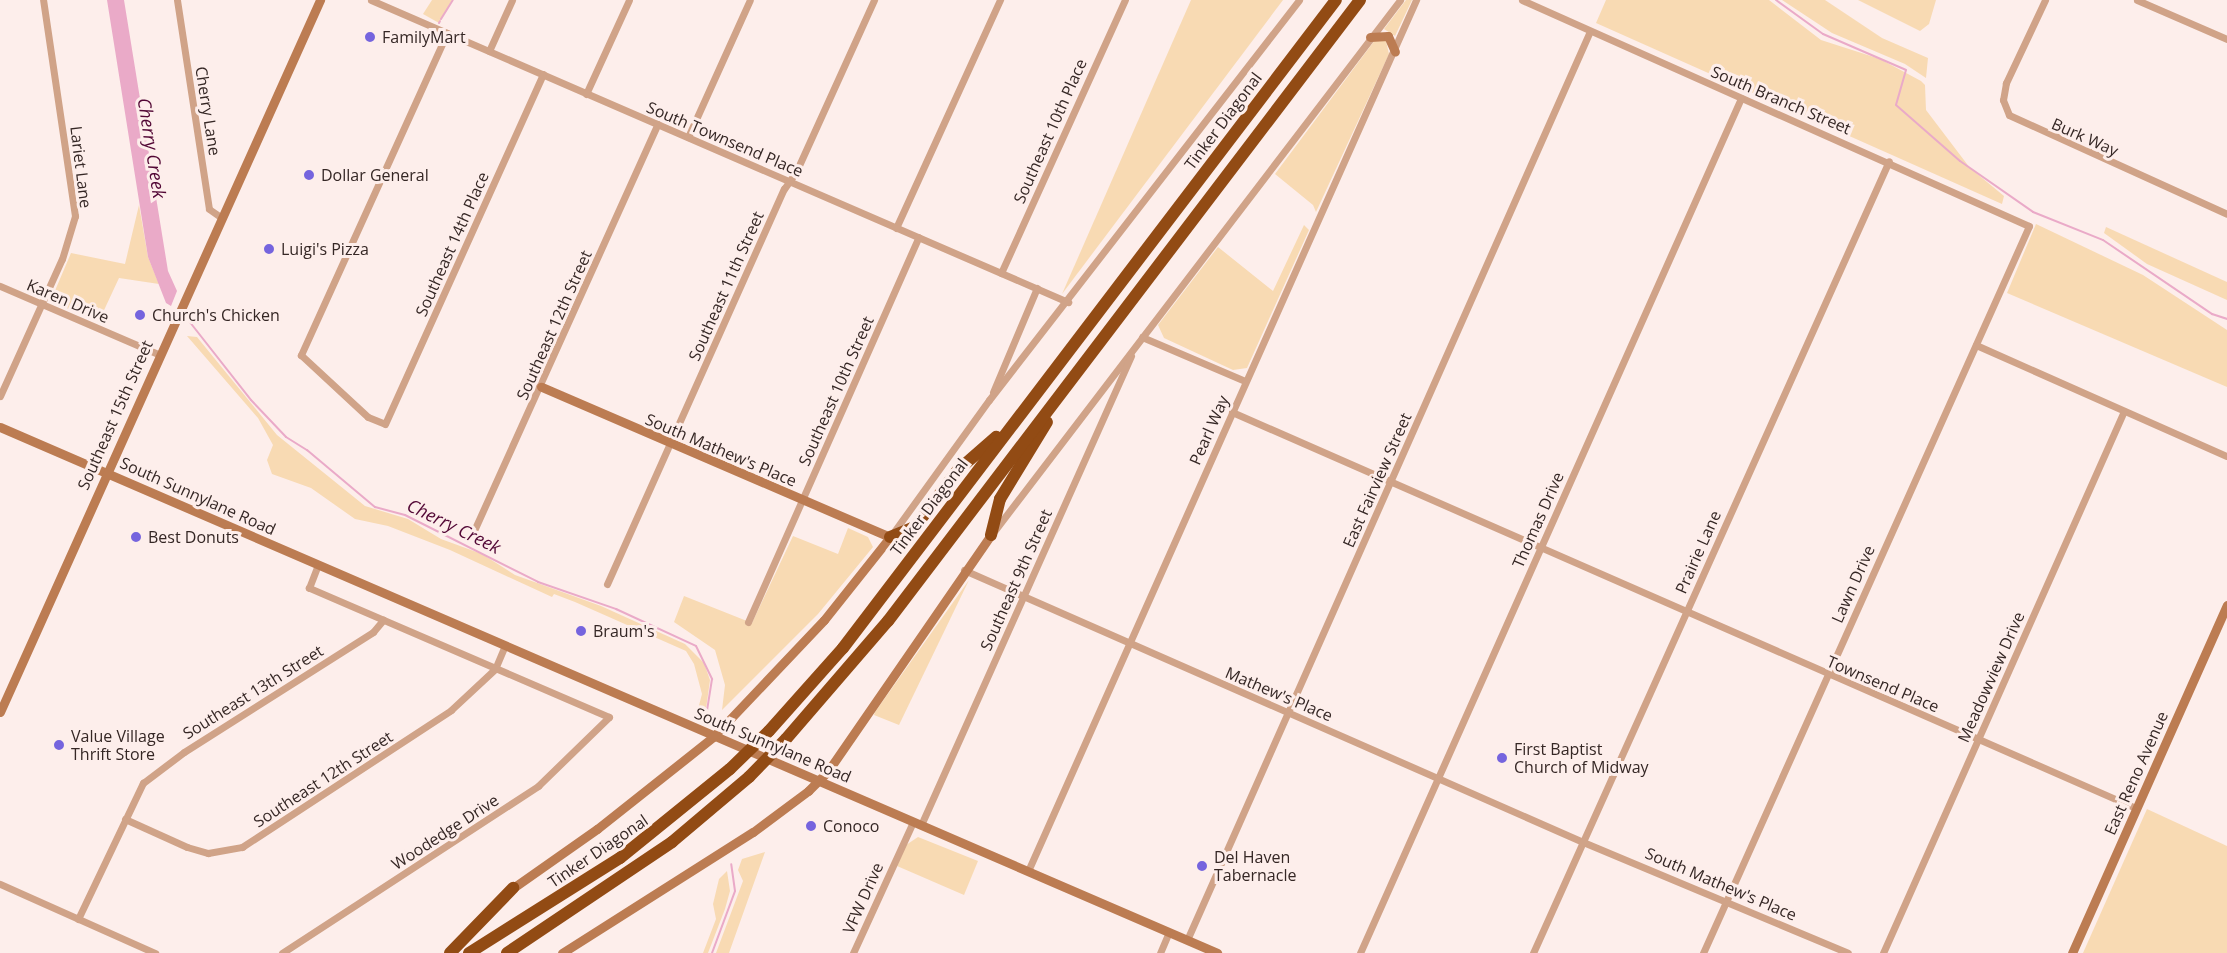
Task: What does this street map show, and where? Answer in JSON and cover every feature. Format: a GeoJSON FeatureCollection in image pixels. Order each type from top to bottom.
{"type":"FeatureCollection","features":[{"type":"Feature","properties":{"kind":"highway","name":"Tinker Diagonal"},"geometry":{"type":"LineString","coordinates":[[469,953],[620,858],[730,769],[769,731],[843,648],[1336,0]]}},
{"type":"Feature","properties":{"kind":"highway"},"geometry":{"type":"LineString","coordinates":[[507,953],[672,842],[749,777],[786,739],[888,621],[1360,0]]}},
{"type":"Feature","properties":{"kind":"highway"},"geometry":{"type":"LineString","coordinates":[[991,535],[1000,499],[1076,372]]}},
{"type":"Feature","properties":{"kind":"highway"},"geometry":{"type":"LineString","coordinates":[[890,537],[915,527],[957,471],[1018,418]]}},
{"type":"Feature","properties":{"kind":"highway"},"geometry":{"type":"LineString","coordinates":[[450,953],[513,888]]}},
{"type":"Feature","properties":{"kind":"main road","name":"Southeast 15th Street"},"geometry":{"type":"LineString","coordinates":[[0,712],[158,354],[320,0]]}},
{"type":"Feature","properties":{"kind":"main road"},"geometry":{"type":"LineString","coordinates":[[1370,37],[1388,36],[1395,52]]}},
{"type":"Feature","properties":{"kind":"main road","name":"South Mathew's Place"},"geometry":{"type":"LineString","coordinates":[[541,387],[671,445],[890,537]]}},
{"type":"Feature","properties":{"kind":"main road","name":"South Sunnylane Road"},"geometry":{"type":"LineString","coordinates":[[0,427],[1217,953]]}},
{"type":"Feature","properties":{"kind":"main road"},"geometry":{"type":"LineString","coordinates":[[562,953],[753,832],[818,781],[964,570],[991,535]]}},
{"type":"Feature","properties":{"kind":"main road","name":"Tinker Diagonal"},"geometry":{"type":"LineString","coordinates":[[513,888],[597,829],[713,736],[819,627],[890,537]]}},
{"type":"Feature","properties":{"kind":"main road","name":"East Reno Avenue"},"geometry":{"type":"LineString","coordinates":[[2072,953],[2227,604]]}},
{"type":"Feature","properties":{"kind":"street","name":"Lariet Lane"},"geometry":{"type":"LineString","coordinates":[[0,396],[68,243],[75,216],[43,0]]}},
{"type":"Feature","properties":{"kind":"street","name":"Cherry Lane"},"geometry":{"type":"LineString","coordinates":[[177,0],[209,209],[222,218]]}},
{"type":"Feature","properties":{"kind":"street","name":"South Townsend Place"},"geometry":{"type":"LineString","coordinates":[[371,0],[1068,302]]}},
{"type":"Feature","properties":{"kind":"street"},"geometry":{"type":"LineString","coordinates":[[489,51],[512,0]]}},
{"type":"Feature","properties":{"kind":"street"},"geometry":{"type":"LineString","coordinates":[[586,94],[629,0]]}},
{"type":"Feature","properties":{"kind":"street"},"geometry":{"type":"LineString","coordinates":[[688,137],[750,0]]}},
{"type":"Feature","properties":{"kind":"street","name":"Southeast 11th Street"},"geometry":{"type":"LineString","coordinates":[[607,584],[789,181],[874,0]]}},
{"type":"Feature","properties":{"kind":"street"},"geometry":{"type":"LineString","coordinates":[[896,228],[999,0]]}},
{"type":"Feature","properties":{"kind":"street","name":"Southeast 10th Place"},"geometry":{"type":"LineString","coordinates":[[1001,273],[1125,0]]}},
{"type":"Feature","properties":{"kind":"street","name":"Tinker Diagonal"},"geometry":{"type":"LineString","coordinates":[[890,537],[989,400],[1068,302],[1299,0]]}},
{"type":"Feature","properties":{"kind":"street"},"geometry":{"type":"LineString","coordinates":[[991,535],[1400,0]]}},
{"type":"Feature","properties":{"kind":"street","name":"Pearl Way"},"geometry":{"type":"LineString","coordinates":[[1028,871],[1245,381],[1395,52],[1416,0]]}},
{"type":"Feature","properties":{"kind":"street","name":"South Branch Street"},"geometry":{"type":"LineString","coordinates":[[1522,0],[2029,226]]}},
{"type":"Feature","properties":{"kind":"street","name":"Burk Way"},"geometry":{"type":"LineString","coordinates":[[2045,0],[2026,38],[2004,92],[2009,115],[2227,214]]}},
{"type":"Feature","properties":{"kind":"street"},"geometry":{"type":"LineString","coordinates":[[2137,0],[2227,39]]}},
{"type":"Feature","properties":{"kind":"street","name":"East Fairview Street"},"geometry":{"type":"LineString","coordinates":[[1187,940],[1590,31]]}},
{"type":"Feature","properties":{"kind":"street","name":"Southeast 14th Place"},"geometry":{"type":"LineString","coordinates":[[447,33],[301,355],[368,417],[385,424],[543,74]]}},
{"type":"Feature","properties":{"kind":"street","name":"Thomas Drive"},"geometry":{"type":"LineString","coordinates":[[1360,953],[1436,777],[1741,98]]}},
{"type":"Feature","properties":{"kind":"street","name":"Southeast 12th Street"},"geometry":{"type":"LineString","coordinates":[[472,535],[541,387],[658,124]]}},
{"type":"Feature","properties":{"kind":"street","name":"Prairie Lane"},"geometry":{"type":"LineString","coordinates":[[1533,953],[1889,162]]}},
{"type":"Feature","properties":{"kind":"street","name":"Lawn Drive"},"geometry":{"type":"LineString","coordinates":[[1703,953],[2029,226]]}},
{"type":"Feature","properties":{"kind":"street","name":"Southeast 10th Street"},"geometry":{"type":"LineString","coordinates":[[748,622],[919,237]]}},
{"type":"Feature","properties":{"kind":"street","name":"Karen Drive"},"geometry":{"type":"LineString","coordinates":[[0,286],[158,354]]}},
{"type":"Feature","properties":{"kind":"street"},"geometry":{"type":"LineString","coordinates":[[989,400],[1037,288]]}},
{"type":"Feature","properties":{"kind":"street"},"geometry":{"type":"LineString","coordinates":[[1142,337],[1245,381]]}},
{"type":"Feature","properties":{"kind":"street"},"geometry":{"type":"LineString","coordinates":[[1976,345],[2227,456]]}},
{"type":"Feature","properties":{"kind":"street","name":"Southeast 9th Street"},"geometry":{"type":"LineString","coordinates":[[917,824],[1136,346]]}},
{"type":"Feature","properties":{"kind":"street","name":"Meadowview Drive"},"geometry":{"type":"LineString","coordinates":[[1883,953],[2124,411]]}},
{"type":"Feature","properties":{"kind":"street"},"geometry":{"type":"LineString","coordinates":[[1232,412],[1686,613]]}},
{"type":"Feature","properties":{"kind":"street"},"geometry":{"type":"LineString","coordinates":[[318,565],[309,588],[495,669]]}},
{"type":"Feature","properties":{"kind":"street","name":"Mathew's Place"},"geometry":{"type":"LineString","coordinates":[[964,570],[1022,598],[1582,842]]}},
{"type":"Feature","properties":{"kind":"street","name":"Townsend Place"},"geometry":{"type":"LineString","coordinates":[[1686,613],[1979,738],[2136,808]]}},
{"type":"Feature","properties":{"kind":"street","name":"Southeast 13th Street"},"geometry":{"type":"LineString","coordinates":[[78,919],[143,783],[156,771],[373,632],[383,620]]}},
{"type":"Feature","properties":{"kind":"street","name":"Southeast 12th Street"},"geometry":{"type":"LineString","coordinates":[[125,819],[187,847],[208,853],[242,847],[422,731],[495,669],[505,646]]}},
{"type":"Feature","properties":{"kind":"street","name":"Woodedge Drive"},"geometry":{"type":"LineString","coordinates":[[282,953],[523,796],[565,762],[609,717],[495,669]]}},
{"type":"Feature","properties":{"kind":"street","name":"VFW Drive"},"geometry":{"type":"LineString","coordinates":[[853,953],[917,824]]}},
{"type":"Feature","properties":{"kind":"street","name":"South Mathew's Place"},"geometry":{"type":"LineString","coordinates":[[1582,842],[1848,953]]}},
{"type":"Feature","properties":{"kind":"street"},"geometry":{"type":"LineString","coordinates":[[0,884],[155,953]]}},
{"type":"Feature","properties":{"kind":"street"},"geometry":{"type":"LineString","coordinates":[[1160,953],[1169,932]]}},
{"type":"Feature","properties":{"kind":"shaded area"},"geometry":{"type":"Polygon","coordinates":[[[107,0],[124,0],[168,271],[177,291],[171,306],[166,303],[148,257],[107,0]]]}},
{"type":"Feature","properties":{"kind":"shaded area"},"geometry":{"type":"Polygon","coordinates":[[[432,0],[452,0],[439,23],[423,14],[432,0]]]}},
{"type":"Feature","properties":{"kind":"shaded area"},"geometry":{"type":"Polygon","coordinates":[[[1191,0],[1283,0],[1062,294],[1191,0]]]}},
{"type":"Feature","properties":{"kind":"shaded area"},"geometry":{"type":"Polygon","coordinates":[[[1406,0],[1412,0],[1395,36],[1384,29],[1406,0]]]}},
{"type":"Feature","properties":{"kind":"shaded area"},"geometry":{"type":"Polygon","coordinates":[[[1606,0],[1769,0],[1821,40],[1880,59],[1921,81],[1925,85],[1926,110],[1970,168],[2004,196],[2002,204],[1596,23],[1606,0]]]}},
{"type":"Feature","properties":{"kind":"shaded area"},"geometry":{"type":"Polygon","coordinates":[[[1782,0],[1825,0],[1882,38],[1928,58],[1926,78],[1905,64],[1832,33],[1782,0]]]}},
{"type":"Feature","properties":{"kind":"shaded area"},"geometry":{"type":"Polygon","coordinates":[[[1858,0],[1936,0],[1929,24],[1920,31],[1858,0]]]}},
{"type":"Feature","properties":{"kind":"shaded area"},"geometry":{"type":"Polygon","coordinates":[[[1375,40],[1386,41],[1389,54],[1316,212],[1313,205],[1275,174],[1375,40]]]}},
{"type":"Feature","properties":{"kind":"shaded area"},"geometry":{"type":"Polygon","coordinates":[[[139,205],[148,257],[159,284],[119,278],[99,321],[56,304],[54,293],[71,253],[125,264],[139,205]]]}},
{"type":"Feature","properties":{"kind":"shaded area"},"geometry":{"type":"Polygon","coordinates":[[[2036,224],[2143,275],[2227,330],[2227,387],[2007,293],[2036,224]]]}},
{"type":"Feature","properties":{"kind":"shaded area"},"geometry":{"type":"Polygon","coordinates":[[[1304,225],[1309,230],[1247,368],[1233,370],[1164,338],[1158,325],[1218,247],[1273,291],[1304,225]]]}},
{"type":"Feature","properties":{"kind":"shaded area"},"geometry":{"type":"Polygon","coordinates":[[[2106,227],[2227,282],[2227,300],[2147,264],[2104,233],[2106,227]]]}},
{"type":"Feature","properties":{"kind":"shaded area"},"geometry":{"type":"Polygon","coordinates":[[[187,336],[197,337],[277,435],[365,506],[408,519],[441,539],[482,554],[515,575],[601,606],[685,644],[704,663],[710,680],[706,709],[698,709],[702,694],[694,664],[686,651],[575,602],[554,594],[552,597],[450,550],[388,526],[355,519],[311,488],[272,474],[267,460],[273,445],[258,418],[187,336]]]}},
{"type":"Feature","properties":{"kind":"shaded area"},"geometry":{"type":"Polygon","coordinates":[[[848,528],[868,537],[873,547],[818,614],[722,710],[725,685],[715,650],[674,622],[684,596],[752,623],[793,536],[838,554],[848,528]]]}},
{"type":"Feature","properties":{"kind":"shaded area"},"geometry":{"type":"Polygon","coordinates":[[[969,580],[899,725],[874,715],[875,712],[969,580]]]}},
{"type":"Feature","properties":{"kind":"shaded area"},"geometry":{"type":"Polygon","coordinates":[[[2147,809],[2227,846],[2227,953],[2083,953],[2147,809]]]}},
{"type":"Feature","properties":{"kind":"shaded area"},"geometry":{"type":"Polygon","coordinates":[[[918,837],[978,861],[964,895],[897,866],[906,845],[918,837]]]}},
{"type":"Feature","properties":{"kind":"shaded area"},"geometry":{"type":"Polygon","coordinates":[[[765,852],[729,953],[716,953],[743,881],[738,870],[742,859],[765,852]]]}},
{"type":"Feature","properties":{"kind":"shaded area"},"geometry":{"type":"Polygon","coordinates":[[[727,871],[730,891],[725,909],[708,953],[703,953],[716,919],[713,904],[719,879],[727,871]]]}},
{"type":"Feature","properties":{"kind":"waterway"},"geometry":{"type":"LineString","coordinates":[[441,19],[453,0]]}},
{"type":"Feature","properties":{"kind":"waterway"},"geometry":{"type":"LineString","coordinates":[[1776,0],[1823,34],[1906,70],[1896,105],[1960,161],[2033,212],[2103,240],[2212,314],[2227,319]]}},
{"type":"Feature","properties":{"kind":"waterway","name":"Cherry Creek"},"geometry":{"type":"LineString","coordinates":[[189,321],[251,400],[286,437],[307,450],[375,507],[405,515],[538,582],[616,609],[696,646],[712,679],[706,716]]}},
{"type":"Feature","properties":{"kind":"waterway","name":"Cherry Creek"},"geometry":{"type":"LineString","coordinates":[[712,953],[735,891],[731,864]]}},
{"type":"Feature","properties":{"kind":"place","name":"FamilyMart"},"geometry":{"type":"Point","coordinates":[370,37]}},
{"type":"Feature","properties":{"kind":"place","name":"Dollar General"},"geometry":{"type":"Point","coordinates":[309,175]}},
{"type":"Feature","properties":{"kind":"place","name":"Luigi's Pizza"},"geometry":{"type":"Point","coordinates":[269,249]}},
{"type":"Feature","properties":{"kind":"place","name":"Church's Chicken"},"geometry":{"type":"Point","coordinates":[140,315]}},
{"type":"Feature","properties":{"kind":"place","name":"Best Donuts"},"geometry":{"type":"Point","coordinates":[136,537]}},
{"type":"Feature","properties":{"kind":"place","name":"Braum's"},"geometry":{"type":"Point","coordinates":[581,631]}},
{"type":"Feature","properties":{"kind":"place","name":"Value Village Thrift Store"},"geometry":{"type":"Point","coordinates":[59,745]}},
{"type":"Feature","properties":{"kind":"place","name":"First Baptist Church of Midway"},"geometry":{"type":"Point","coordinates":[1502,758]}},
{"type":"Feature","properties":{"kind":"place","name":"Conoco"},"geometry":{"type":"Point","coordinates":[811,826]}},
{"type":"Feature","properties":{"kind":"place","name":"Del Haven Tabernacle"},"geometry":{"type":"Point","coordinates":[1202,866]}}]}
